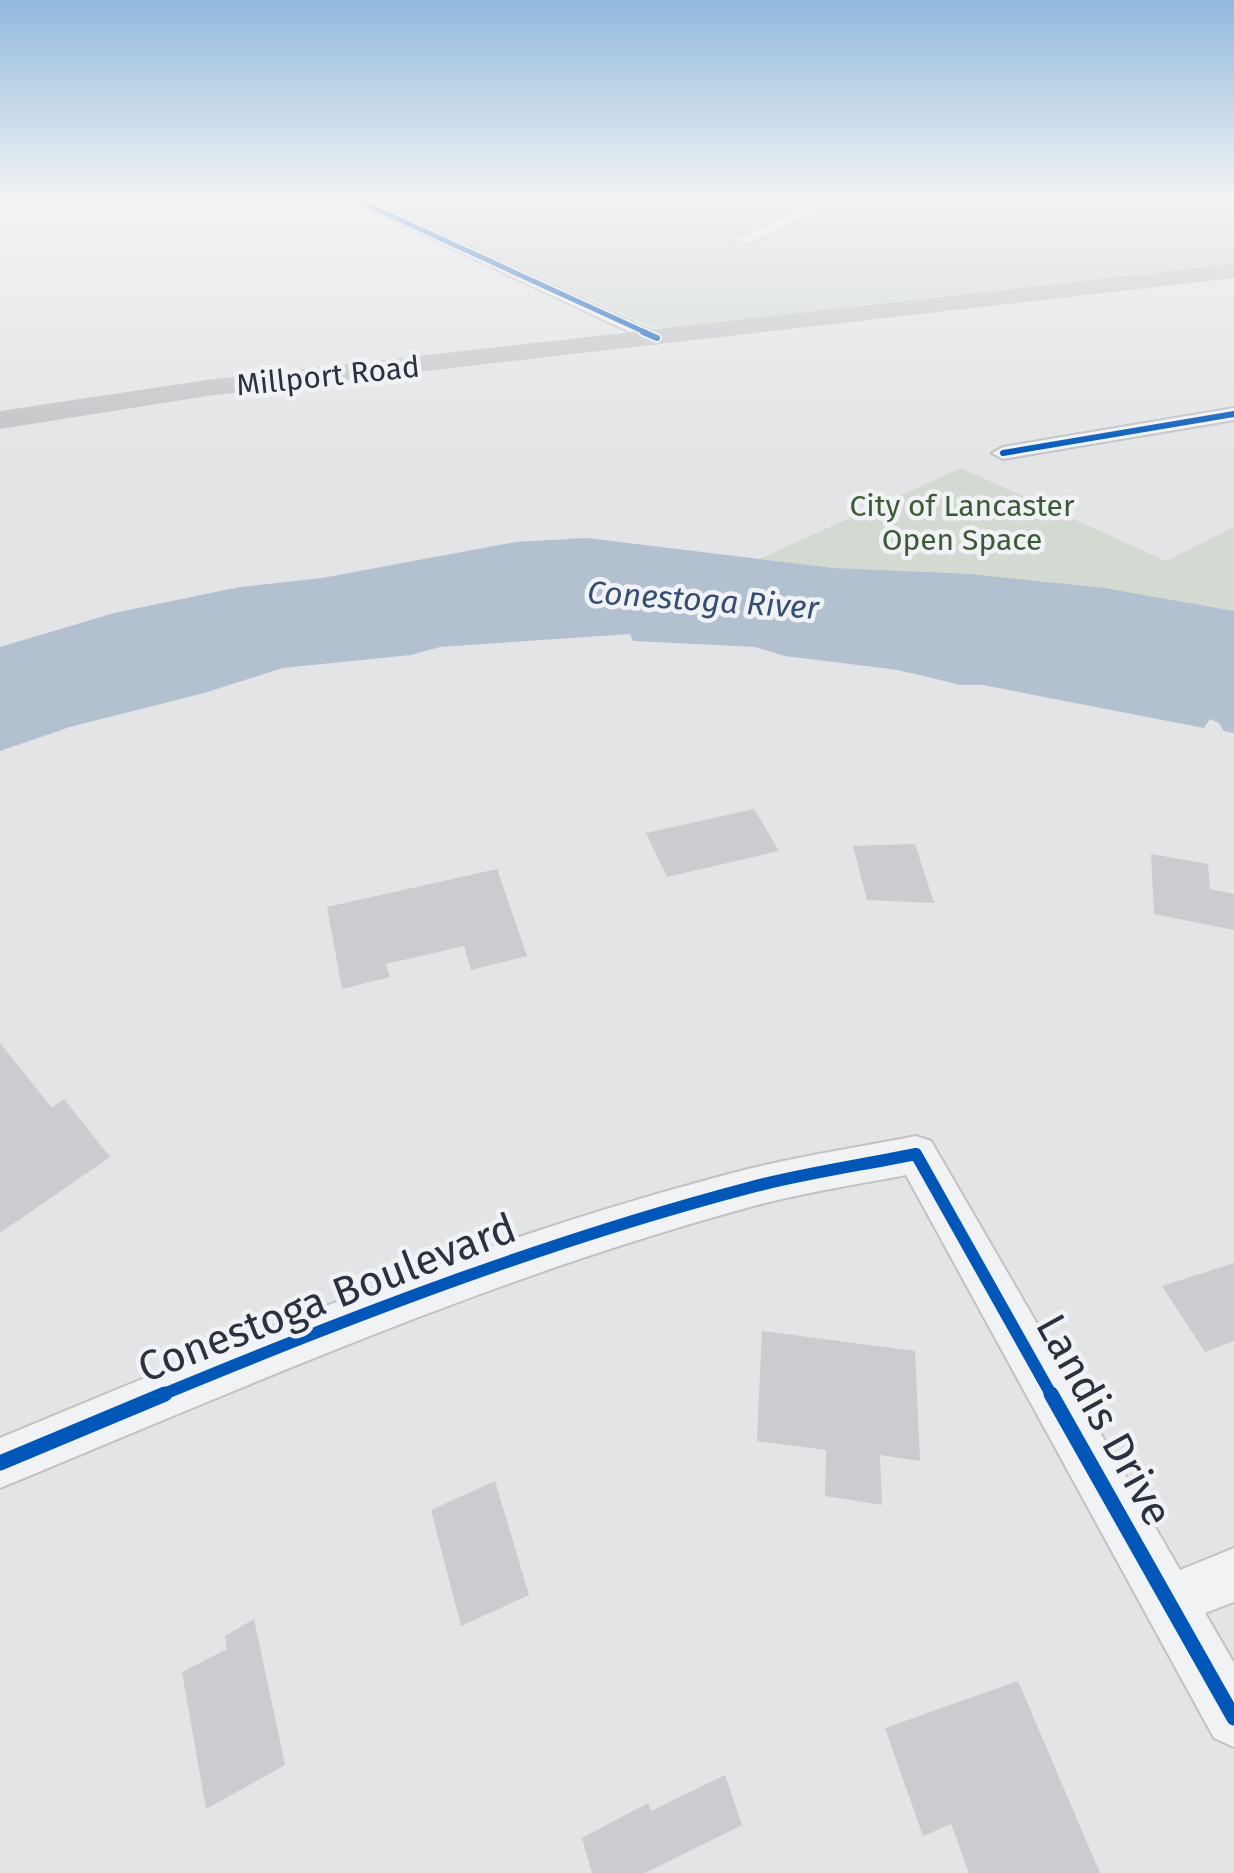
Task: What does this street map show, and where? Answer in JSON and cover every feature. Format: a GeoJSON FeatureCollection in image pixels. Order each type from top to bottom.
{"type":"FeatureCollection","features":[{"type":"Feature","properties":{"kind":"main road","name":"Millport Road"},"geometry":{"type":"LineString","coordinates":[[0,420],[207,388],[1119,284]]}},
{"type":"Feature","properties":{"kind":"street"},"geometry":{"type":"LineString","coordinates":[[540,284],[657,338]]}},
{"type":"Feature","properties":{"kind":"street"},"geometry":{"type":"LineString","coordinates":[[1002,453],[1234,414]]}},
{"type":"Feature","properties":{"kind":"street","name":"Conestoga Boulevard"},"geometry":{"type":"LineString","coordinates":[[0,1463],[310,1334],[473,1274],[751,1188],[916,1154]]}},
{"type":"Feature","properties":{"kind":"street","name":"Landis Drive"},"geometry":{"type":"LineString","coordinates":[[916,1154],[1234,1718]]}},
{"type":"Feature","properties":{"kind":"street"},"geometry":{"type":"LineString","coordinates":[[1168,1601],[1234,1574]]}},
{"type":"Feature","properties":{"kind":"green space"},"geometry":{"type":"Polygon","coordinates":[[[557,284],[1075,284],[664,332],[557,284]]]}},
{"type":"Feature","properties":{"kind":"green space","name":"City of Lancaster Open Space"},"geometry":{"type":"Polygon","coordinates":[[[961,468],[1166,561],[1234,527],[1234,611],[1043,581],[833,568],[759,559],[961,468]]]}},
{"type":"Feature","properties":{"kind":"water","name":"Conestoga River"},"geometry":{"type":"Polygon","coordinates":[[[587,538],[833,568],[970,574],[1104,588],[1234,611],[1234,733],[1224,731],[1210,719],[1204,728],[983,685],[961,685],[898,670],[785,656],[755,647],[633,641],[630,634],[440,647],[411,655],[283,668],[204,693],[70,727],[0,751],[0,647],[114,613],[240,587],[322,578],[516,542],[587,538]]]}},
{"type":"Feature","properties":{"kind":"building"},"geometry":{"type":"Polygon","coordinates":[[[754,809],[779,851],[667,877],[646,833],[754,809]]]}},
{"type":"Feature","properties":{"kind":"building"},"geometry":{"type":"Polygon","coordinates":[[[915,844],[934,903],[867,900],[853,846],[915,844]]]}},
{"type":"Feature","properties":{"kind":"building"},"geometry":{"type":"Polygon","coordinates":[[[1151,854],[1208,864],[1210,889],[1234,894],[1234,930],[1154,914],[1151,854]]]}},
{"type":"Feature","properties":{"kind":"building"},"geometry":{"type":"Polygon","coordinates":[[[497,869],[527,956],[471,970],[464,946],[386,964],[390,977],[342,989],[327,907],[497,869]]]}},
{"type":"Feature","properties":{"kind":"building"},"geometry":{"type":"Polygon","coordinates":[[[0,1043],[52,1108],[64,1099],[110,1157],[0,1233],[0,1043]]]}},
{"type":"Feature","properties":{"kind":"building"},"geometry":{"type":"Polygon","coordinates":[[[1234,1263],[1234,1341],[1205,1352],[1162,1286],[1234,1263]]]}},
{"type":"Feature","properties":{"kind":"building"},"geometry":{"type":"Polygon","coordinates":[[[762,1331],[915,1351],[920,1461],[880,1455],[882,1505],[825,1496],[826,1450],[757,1441],[762,1331]]]}},
{"type":"Feature","properties":{"kind":"building"},"geometry":{"type":"Polygon","coordinates":[[[495,1481],[529,1595],[461,1626],[431,1510],[495,1481]]]}},
{"type":"Feature","properties":{"kind":"building"},"geometry":{"type":"Polygon","coordinates":[[[254,1619],[285,1765],[206,1809],[182,1672],[227,1649],[225,1636],[254,1619]]]}},
{"type":"Feature","properties":{"kind":"building"},"geometry":{"type":"Polygon","coordinates":[[[1018,1681],[1100,1873],[969,1873],[951,1824],[923,1836],[885,1728],[1018,1681]]]}},
{"type":"Feature","properties":{"kind":"building"},"geometry":{"type":"Polygon","coordinates":[[[725,1775],[742,1825],[645,1873],[592,1873],[582,1838],[648,1803],[651,1811],[725,1775]]]}},
{"type":"Feature","properties":{"kind":"cycle path"},"geometry":{"type":"LineString","coordinates":[[540,284],[657,338]]}},
{"type":"Feature","properties":{"kind":"cycle path"},"geometry":{"type":"LineString","coordinates":[[1003,453],[1234,414]]}},
{"type":"Feature","properties":{"kind":"cycle path"},"geometry":{"type":"LineString","coordinates":[[0,1463],[275,1349],[556,1247],[746,1189],[916,1154],[1234,1718]]}}]}
